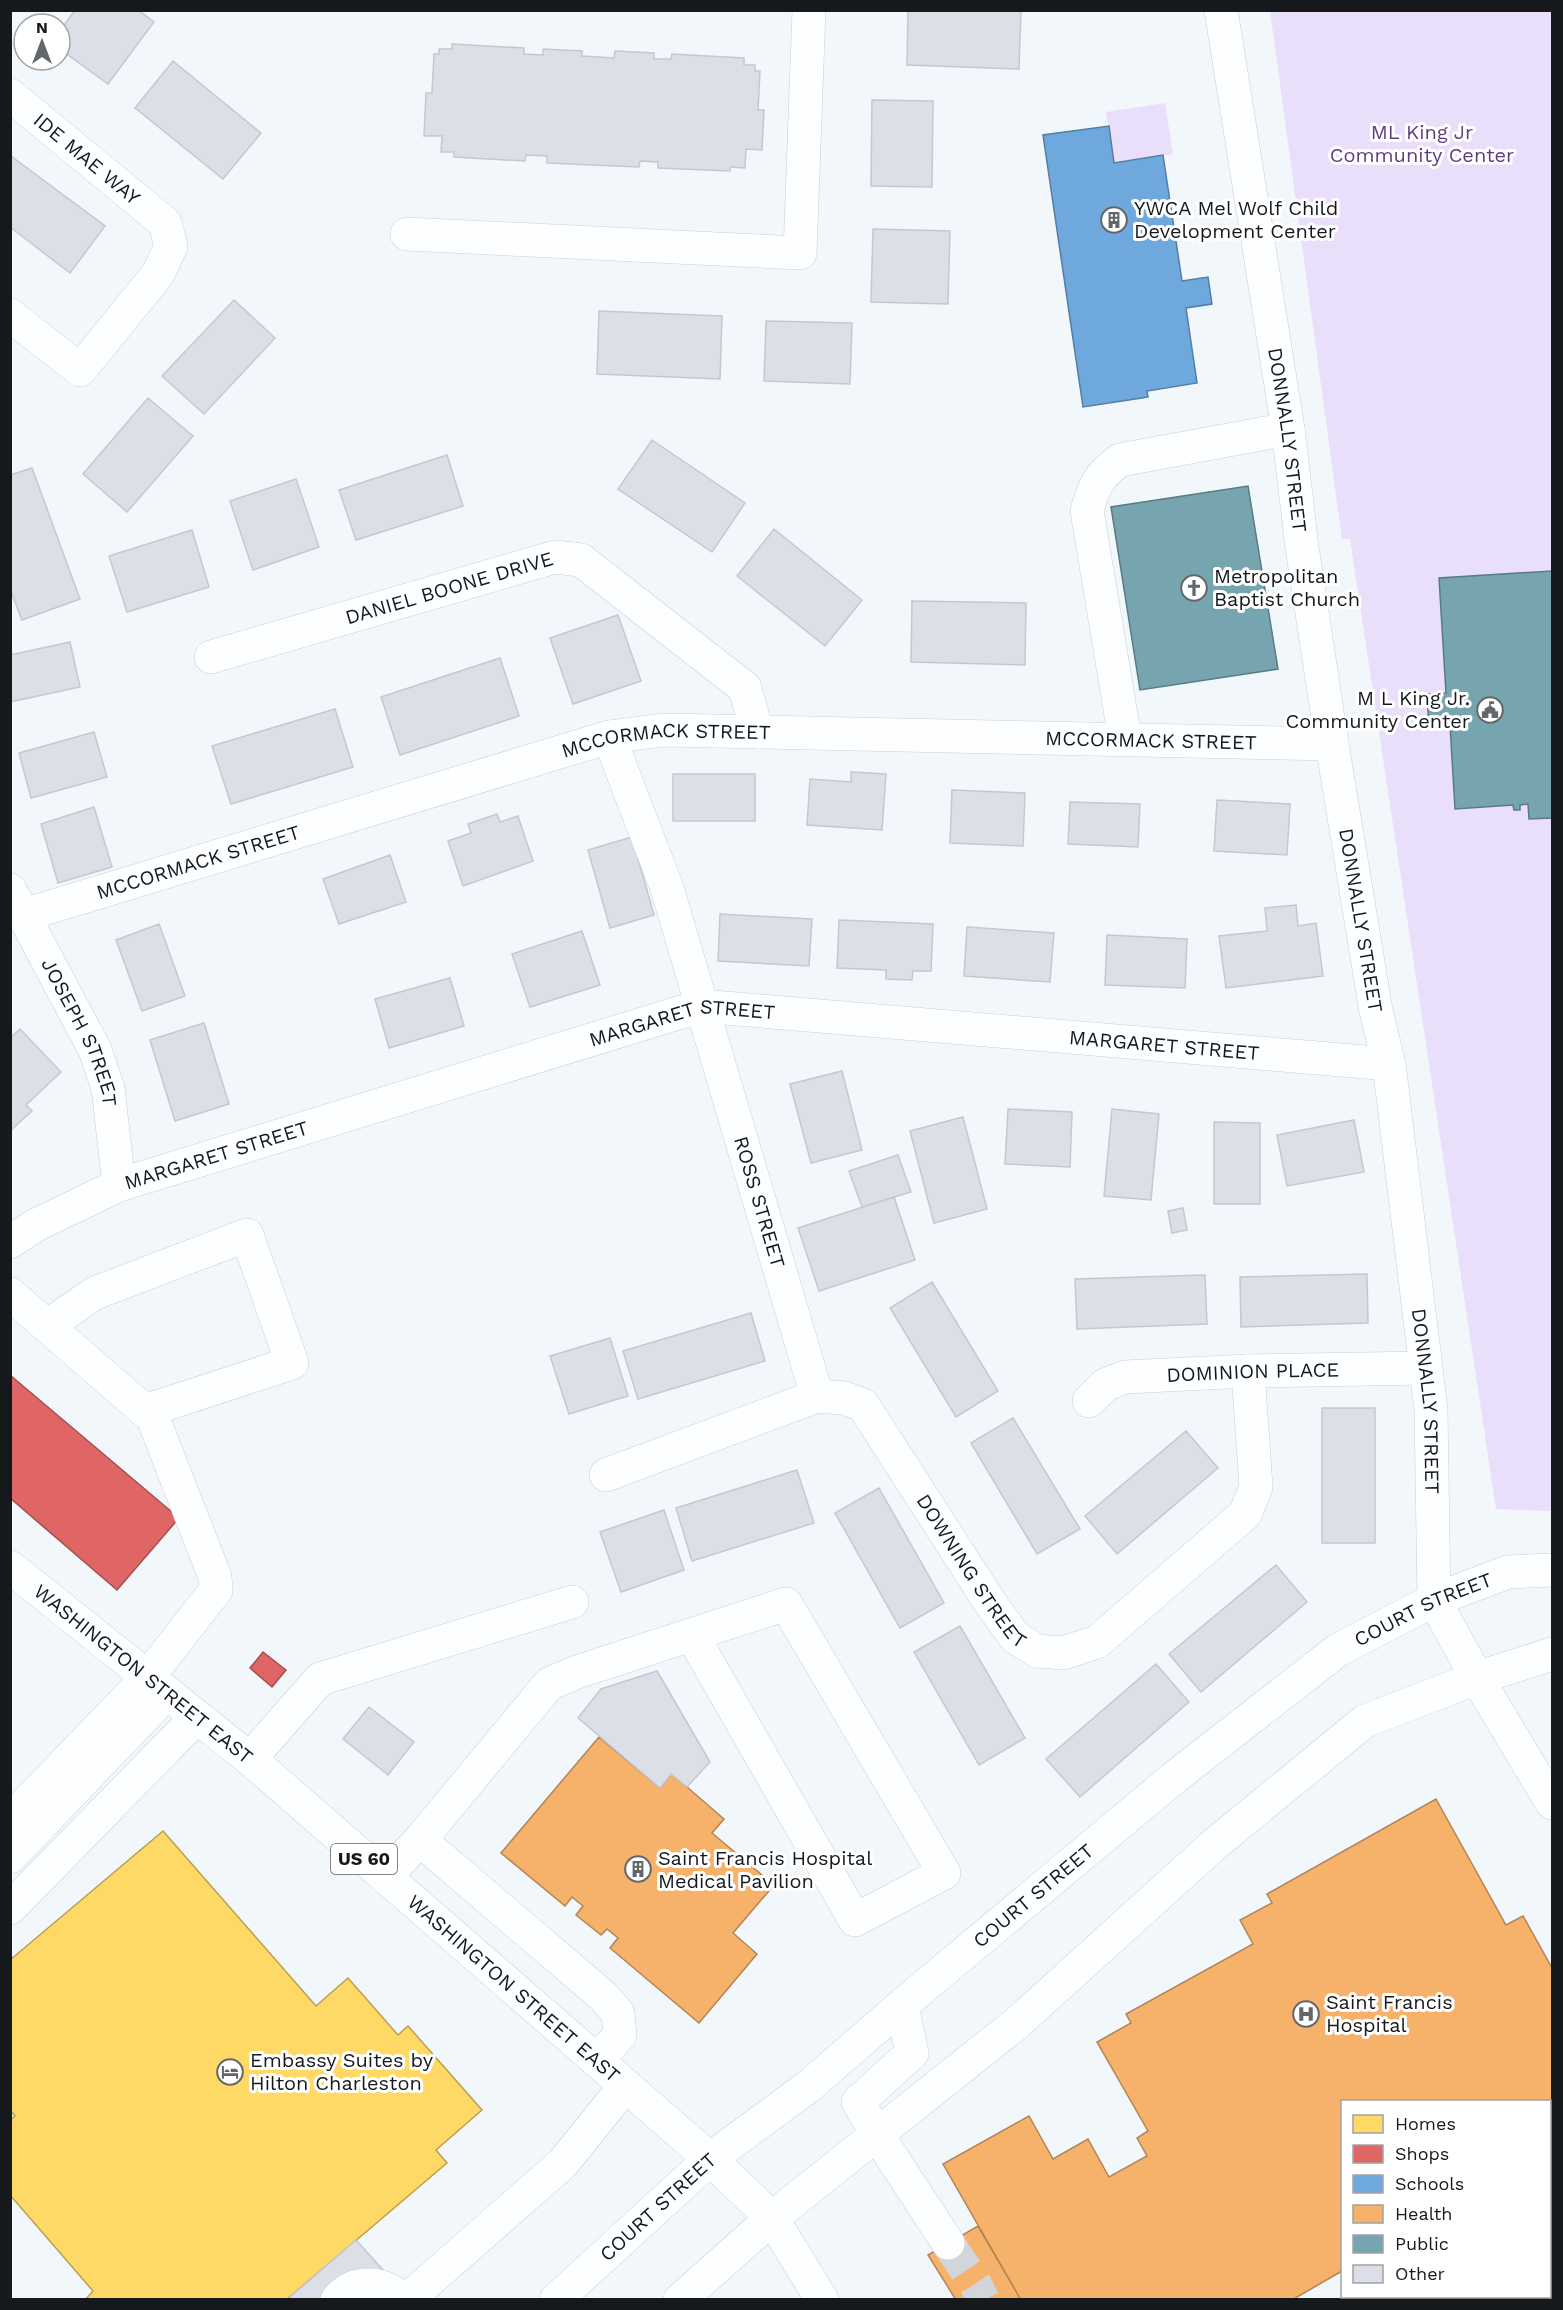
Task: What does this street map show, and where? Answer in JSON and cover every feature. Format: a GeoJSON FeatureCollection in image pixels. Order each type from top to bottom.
{"type":"FeatureCollection","features":[{"type":"Feature","properties":{"kind":"street"},"geometry":{"type":"LineString","coordinates":[[407,234],[800,254],[809,10]]}},
{"type":"Feature","properties":{"kind":"street","name":"DONNALLY STREET"},"geometry":{"type":"LineString","coordinates":[[1221,10],[1288,429],[1302,547],[1332,744],[1376,1011],[1389,1064],[1431,1410],[1434,1600],[1477,1678],[1552,1803]]}},
{"type":"Feature","properties":{"kind":"street","name":"IDE MAE WAY"},"geometry":{"type":"LineString","coordinates":[[10,95],[165,223],[171,246],[158,274],[80,370],[10,315]]}},
{"type":"Feature","properties":{"kind":"street"},"geometry":{"type":"LineString","coordinates":[[1125,739],[1087,511],[1093,489],[1108,468],[1120,459],[1288,429]]}},
{"type":"Feature","properties":{"kind":"street","name":"DANIEL BOONE DRIVE"},"geometry":{"type":"LineString","coordinates":[[211,657],[555,557],[581,560],[745,688],[757,732]]}},
{"type":"Feature","properties":{"kind":"street","name":"MCCORMACK STREET"},"geometry":{"type":"LineString","coordinates":[[17,902],[609,737],[663,730],[1332,744]]}},
{"type":"Feature","properties":{"kind":"street","name":"ROSS STREET"},"geometry":{"type":"LineString","coordinates":[[609,737],[667,888],[817,1396]]}},
{"type":"Feature","properties":{"kind":"street","name":"JOSEPH STREET"},"geometry":{"type":"LineString","coordinates":[[17,902],[95,1050],[108,1088],[119,1185]]}},
{"type":"Feature","properties":{"kind":"street","name":"MARGARET STREET"},"geometry":{"type":"LineString","coordinates":[[10,1242],[36,1225],[119,1185],[701,1006],[1389,1064]]}},
{"type":"Feature","properties":{"kind":"street"},"geometry":{"type":"LineString","coordinates":[[47,1326],[95,1293],[247,1235],[292,1363],[145,1411]]}},
{"type":"Feature","properties":{"kind":"street"},"geometry":{"type":"LineString","coordinates":[[10,1294],[153,1418],[216,1577],[216,1590],[158,1685],[10,1857]]}},
{"type":"Feature","properties":{"kind":"street","name":"DOMINION PLACE"},"geometry":{"type":"LineString","coordinates":[[1089,1401],[1105,1385],[1125,1377],[1248,1371],[1425,1368]]}},
{"type":"Feature","properties":{"kind":"street","name":"DOWNING STREET"},"geometry":{"type":"LineString","coordinates":[[606,1475],[817,1396],[844,1398],[864,1405],[991,1604],[1015,1637],[1037,1651],[1063,1653],[1097,1642],[1245,1514],[1256,1487],[1248,1371]]}},
{"type":"Feature","properties":{"kind":"street","name":"WASHINGTON STREET EAST"},"geometry":{"type":"LineString","coordinates":[[10,1567],[250,1759],[710,2159],[772,2218],[822,2300]]}},
{"type":"Feature","properties":{"kind":"street","name":"COURT STREET"},"geometry":{"type":"LineString","coordinates":[[556,2300],[710,2159],[809,2086],[1175,1777],[1338,1650],[1434,1600],[1508,1572],[1552,1570]]}},
{"type":"Feature","properties":{"kind":"street"},"geometry":{"type":"LineString","coordinates":[[250,1759],[320,1679],[572,1602]]}},
{"type":"Feature","properties":{"kind":"street"},"geometry":{"type":"LineString","coordinates":[[385,1877],[420,1840],[549,1684],[577,1672],[786,1604],[944,1873],[855,1920],[692,1635]]}},
{"type":"Feature","properties":{"kind":"street"},"geometry":{"type":"LineString","coordinates":[[680,2300],[772,2218],[878,2136],[1017,2023],[1215,1843],[1365,1721],[1477,1678],[1552,1654]]}},
{"type":"Feature","properties":{"kind":"street"},"geometry":{"type":"LineString","coordinates":[[11,1817],[158,1685]]}},
{"type":"Feature","properties":{"kind":"street"},"geometry":{"type":"LineString","coordinates":[[10,1908],[197,1718]]}},
{"type":"Feature","properties":{"kind":"street"},"geometry":{"type":"LineString","coordinates":[[420,1840],[603,1996],[618,2013],[620,2035],[597,2060]]}},
{"type":"Feature","properties":{"kind":"street"},"geometry":{"type":"LineString","coordinates":[[902,2006],[912,2053],[858,2102],[948,2243]]}},
{"type":"Feature","properties":{"kind":"street"},"geometry":{"type":"LineString","coordinates":[[337,2300],[341,2295],[357,2286],[375,2284],[392,2289],[406,2300],[563,2163],[625,2086]]}},
{"type":"Feature","properties":{"kind":"green space","name":"ML King Jr Community Center"},"geometry":{"type":"Polygon","coordinates":[[[1270,11],[1552,11],[1552,1511],[1496,1509],[1350,539],[1342,539],[1270,11]]]}},
{"type":"Feature","properties":{"kind":"green space"},"geometry":{"type":"Polygon","coordinates":[[[1165,103],[1173,154],[1114,163],[1106,112],[1165,103]]]}},
{"type":"Feature","properties":{"kind":"building: Homes","name":"Embassy Suites by Hilton Charleston"},"geometry":{"type":"Polygon","coordinates":[[[163,1831],[316,2006],[348,1978],[398,2035],[408,2026],[482,2110],[436,2150],[447,2163],[286,2300],[85,2300],[93,2291],[10,2195],[10,2120],[15,2116],[10,2110],[10,1960],[163,1831]]]}},
{"type":"Feature","properties":{"kind":"building: Shops"},"geometry":{"type":"Polygon","coordinates":[[[10,1375],[179,1518],[117,1590],[10,1498],[10,1375]]]}},
{"type":"Feature","properties":{"kind":"building: Shops"},"geometry":{"type":"Polygon","coordinates":[[[263,1652],[286,1670],[272,1687],[250,1668],[263,1652]]]}},
{"type":"Feature","properties":{"kind":"building: Schools","name":"YWCA Mel Wolf Child Development Center"},"geometry":{"type":"Polygon","coordinates":[[[1109,126],[1114,163],[1163,155],[1182,281],[1208,277],[1212,304],[1186,308],[1197,383],[1147,391],[1148,397],[1083,407],[1043,135],[1109,126]]]}},
{"type":"Feature","properties":{"kind":"building: Health","name":"Saint Francis Hospital Medical Pavilion"},"geometry":{"type":"Polygon","coordinates":[[[599,1737],[660,1788],[671,1774],[687,1787],[724,1819],[712,1833],[774,1885],[733,1933],[757,1954],[699,2023],[610,1948],[618,1938],[607,1929],[601,1935],[576,1915],[583,1906],[572,1897],[565,1906],[501,1853],[599,1737]]]}},
{"type":"Feature","properties":{"kind":"building: Health","name":"Saint Francis Hospital"},"geometry":{"type":"Polygon","coordinates":[[[1436,1799],[1506,1925],[1523,1916],[1552,1968],[1552,2154],[1551,2100],[1341,2100],[1341,2272],[1292,2300],[1021,2300],[943,2164],[1029,2116],[1053,2159],[1088,2139],[1109,2177],[1147,2156],[1137,2138],[1148,2131],[1097,2042],[1131,2023],[1126,2014],[1253,1944],[1240,1920],[1272,1903],[1267,1894],[1436,1799]]]}},
{"type":"Feature","properties":{"kind":"building: Health"},"geometry":{"type":"Polygon","coordinates":[[[1552,2154],[1552,2273],[1551,2270],[1552,2154]]]}},
{"type":"Feature","properties":{"kind":"building: Health"},"geometry":{"type":"Polygon","coordinates":[[[978,2226],[1021,2300],[956,2300],[928,2255],[978,2226]]]}},
{"type":"Feature","properties":{"kind":"building: Public","name":"Metropolitan Baptist Church"},"geometry":{"type":"Polygon","coordinates":[[[1248,486],[1278,669],[1140,690],[1111,507],[1248,486]]]}},
{"type":"Feature","properties":{"kind":"building: Public","name":"M L King Jr. Community Center"},"geometry":{"type":"Polygon","coordinates":[[[1552,571],[1552,818],[1529,819],[1528,804],[1520,805],[1520,810],[1514,810],[1513,805],[1455,809],[1450,725],[1429,727],[1427,694],[1446,693],[1439,578],[1552,571]]]}},
{"type":"Feature","properties":{"kind":"building: Other"},"geometry":{"type":"Polygon","coordinates":[[[75,10],[138,10],[154,22],[108,84],[72,58],[72,14],[75,10]]]}},
{"type":"Feature","properties":{"kind":"building: Other"},"geometry":{"type":"Polygon","coordinates":[[[908,10],[1021,10],[1019,69],[907,65],[908,10]]]}},
{"type":"Feature","properties":{"kind":"building: Other"},"geometry":{"type":"Polygon","coordinates":[[[452,44],[524,48],[524,54],[543,55],[543,49],[582,51],[582,56],[614,58],[615,51],[654,53],[654,59],[671,59],[672,54],[744,58],[744,65],[755,65],[755,71],[760,71],[758,110],[764,110],[762,150],[746,149],[745,168],[730,167],[730,171],[658,168],[658,162],[640,161],[639,167],[547,163],[547,156],[526,155],[525,161],[454,157],[454,152],[441,152],[442,136],[424,136],[426,93],[432,93],[434,54],[439,54],[439,49],[452,49],[452,44]]]}},
{"type":"Feature","properties":{"kind":"building: Other"},"geometry":{"type":"Polygon","coordinates":[[[173,61],[261,133],[223,179],[135,108],[173,61]]]}},
{"type":"Feature","properties":{"kind":"building: Other"},"geometry":{"type":"Polygon","coordinates":[[[872,100],[933,101],[932,187],[871,186],[872,100]]]}},
{"type":"Feature","properties":{"kind":"building: Other"},"geometry":{"type":"Polygon","coordinates":[[[11,156],[105,226],[70,273],[10,227],[11,156]]]}},
{"type":"Feature","properties":{"kind":"building: Other"},"geometry":{"type":"Polygon","coordinates":[[[873,229],[950,231],[948,304],[871,302],[873,229]]]}},
{"type":"Feature","properties":{"kind":"building: Other"},"geometry":{"type":"Polygon","coordinates":[[[234,300],[275,338],[204,414],[162,376],[234,300]]]}},
{"type":"Feature","properties":{"kind":"building: Other"},"geometry":{"type":"Polygon","coordinates":[[[599,311],[722,316],[720,379],[597,374],[599,311]]]}},
{"type":"Feature","properties":{"kind":"building: Other"},"geometry":{"type":"Polygon","coordinates":[[[766,321],[852,323],[850,384],[764,381],[766,321]]]}},
{"type":"Feature","properties":{"kind":"building: Other"},"geometry":{"type":"Polygon","coordinates":[[[148,398],[193,436],[127,512],[83,474],[148,398]]]}},
{"type":"Feature","properties":{"kind":"building: Other"},"geometry":{"type":"Polygon","coordinates":[[[652,440],[745,503],[712,552],[618,489],[652,440]]]}},
{"type":"Feature","properties":{"kind":"building: Other"},"geometry":{"type":"Polygon","coordinates":[[[447,455],[463,506],[356,540],[339,490],[447,455]]]}},
{"type":"Feature","properties":{"kind":"building: Other"},"geometry":{"type":"Polygon","coordinates":[[[32,468],[80,599],[22,620],[10,589],[10,475],[32,468]]]}},
{"type":"Feature","properties":{"kind":"building: Other"},"geometry":{"type":"Polygon","coordinates":[[[296,479],[319,547],[253,570],[230,501],[296,479]]]}},
{"type":"Feature","properties":{"kind":"building: Other"},"geometry":{"type":"Polygon","coordinates":[[[774,529],[862,600],[825,646],[737,576],[774,529]]]}},
{"type":"Feature","properties":{"kind":"building: Other"},"geometry":{"type":"Polygon","coordinates":[[[192,530],[209,587],[127,612],[109,556],[192,530]]]}},
{"type":"Feature","properties":{"kind":"building: Other"},"geometry":{"type":"Polygon","coordinates":[[[912,601],[1026,603],[1025,665],[911,662],[912,601]]]}},
{"type":"Feature","properties":{"kind":"building: Other"},"geometry":{"type":"Polygon","coordinates":[[[618,615],[641,681],[573,704],[550,638],[618,615]]]}},
{"type":"Feature","properties":{"kind":"building: Other"},"geometry":{"type":"Polygon","coordinates":[[[70,642],[80,687],[10,702],[10,655],[70,642]]]}},
{"type":"Feature","properties":{"kind":"building: Other"},"geometry":{"type":"Polygon","coordinates":[[[500,658],[519,716],[400,755],[381,697],[500,658]]]}},
{"type":"Feature","properties":{"kind":"building: Other"},"geometry":{"type":"Polygon","coordinates":[[[335,709],[353,767],[231,804],[212,746],[335,709]]]}},
{"type":"Feature","properties":{"kind":"building: Other"},"geometry":{"type":"Polygon","coordinates":[[[94,732],[107,777],[31,798],[19,753],[94,732]]]}},
{"type":"Feature","properties":{"kind":"building: Other"},"geometry":{"type":"Polygon","coordinates":[[[851,772],[886,774],[882,830],[807,825],[810,779],[851,782],[851,772]]]}},
{"type":"Feature","properties":{"kind":"building: Other"},"geometry":{"type":"Polygon","coordinates":[[[673,774],[755,774],[755,821],[673,821],[673,774]]]}},
{"type":"Feature","properties":{"kind":"building: Other"},"geometry":{"type":"Polygon","coordinates":[[[952,790],[1025,793],[1023,846],[950,843],[952,790]]]}},
{"type":"Feature","properties":{"kind":"building: Other"},"geometry":{"type":"Polygon","coordinates":[[[1217,800],[1290,804],[1287,855],[1214,851],[1217,800]]]}},
{"type":"Feature","properties":{"kind":"building: Other"},"geometry":{"type":"Polygon","coordinates":[[[1070,802],[1140,804],[1138,847],[1068,844],[1070,802]]]}},
{"type":"Feature","properties":{"kind":"building: Other"},"geometry":{"type":"Polygon","coordinates":[[[94,807],[112,867],[58,883],[41,824],[94,807]]]}},
{"type":"Feature","properties":{"kind":"building: Other"},"geometry":{"type":"Polygon","coordinates":[[[497,814],[500,822],[518,816],[533,861],[463,886],[448,841],[471,833],[468,824],[497,814]]]}},
{"type":"Feature","properties":{"kind":"building: Other"},"geometry":{"type":"Polygon","coordinates":[[[632,837],[654,915],[610,928],[588,850],[632,837]]]}},
{"type":"Feature","properties":{"kind":"building: Other"},"geometry":{"type":"Polygon","coordinates":[[[390,855],[406,902],[339,924],[323,879],[390,855]]]}},
{"type":"Feature","properties":{"kind":"building: Other"},"geometry":{"type":"Polygon","coordinates":[[[1296,905],[1298,926],[1316,923],[1323,976],[1226,988],[1219,936],[1267,931],[1265,908],[1296,905]]]}},
{"type":"Feature","properties":{"kind":"building: Other"},"geometry":{"type":"Polygon","coordinates":[[[720,914],[812,919],[809,966],[718,961],[720,914]]]}},
{"type":"Feature","properties":{"kind":"building: Other"},"geometry":{"type":"Polygon","coordinates":[[[839,920],[933,924],[931,971],[913,971],[912,980],[886,979],[886,970],[837,968],[839,920]]]}},
{"type":"Feature","properties":{"kind":"building: Other"},"geometry":{"type":"Polygon","coordinates":[[[159,924],[185,996],[142,1011],[116,940],[159,924]]]}},
{"type":"Feature","properties":{"kind":"building: Other"},"geometry":{"type":"Polygon","coordinates":[[[967,927],[1054,933],[1050,982],[964,976],[967,927]]]}},
{"type":"Feature","properties":{"kind":"building: Other"},"geometry":{"type":"Polygon","coordinates":[[[582,931],[600,985],[530,1007],[512,954],[582,931]]]}},
{"type":"Feature","properties":{"kind":"building: Other"},"geometry":{"type":"Polygon","coordinates":[[[1107,935],[1187,939],[1185,988],[1105,985],[1107,935]]]}},
{"type":"Feature","properties":{"kind":"building: Other"},"geometry":{"type":"Polygon","coordinates":[[[450,978],[464,1026],[389,1048],[375,999],[450,978]]]}},
{"type":"Feature","properties":{"kind":"building: Other"},"geometry":{"type":"Polygon","coordinates":[[[204,1023],[229,1104],[175,1121],[150,1040],[204,1023]]]}},
{"type":"Feature","properties":{"kind":"building: Other"},"geometry":{"type":"Polygon","coordinates":[[[20,1029],[61,1072],[26,1105],[32,1111],[10,1131],[10,1038],[20,1029]]]}},
{"type":"Feature","properties":{"kind":"building: Other"},"geometry":{"type":"Polygon","coordinates":[[[842,1071],[862,1150],[811,1163],[790,1084],[842,1071]]]}},
{"type":"Feature","properties":{"kind":"building: Other"},"geometry":{"type":"Polygon","coordinates":[[[1008,1109],[1072,1112],[1070,1167],[1005,1164],[1008,1109]]]}},
{"type":"Feature","properties":{"kind":"building: Other"},"geometry":{"type":"Polygon","coordinates":[[[1112,1109],[1159,1114],[1151,1200],[1104,1196],[1112,1109]]]}},
{"type":"Feature","properties":{"kind":"building: Other"},"geometry":{"type":"Polygon","coordinates":[[[963,1117],[987,1209],[934,1223],[910,1131],[963,1117]]]}},
{"type":"Feature","properties":{"kind":"building: Other"},"geometry":{"type":"Polygon","coordinates":[[[1354,1120],[1364,1172],[1287,1186],[1277,1135],[1354,1120]]]}},
{"type":"Feature","properties":{"kind":"building: Other"},"geometry":{"type":"Polygon","coordinates":[[[1214,1122],[1260,1123],[1260,1204],[1214,1204],[1214,1122]]]}},
{"type":"Feature","properties":{"kind":"building: Other"},"geometry":{"type":"Polygon","coordinates":[[[898,1155],[911,1192],[862,1207],[849,1171],[898,1155]]]}},
{"type":"Feature","properties":{"kind":"building: Other"},"geometry":{"type":"Polygon","coordinates":[[[894,1197],[915,1260],[819,1291],[798,1228],[894,1197]]]}},
{"type":"Feature","properties":{"kind":"building: Other"},"geometry":{"type":"Polygon","coordinates":[[[1183,1208],[1187,1230],[1172,1233],[1168,1211],[1183,1208]]]}},
{"type":"Feature","properties":{"kind":"building: Other"},"geometry":{"type":"Polygon","coordinates":[[[1367,1274],[1368,1323],[1241,1327],[1240,1277],[1367,1274]]]}},
{"type":"Feature","properties":{"kind":"building: Other"},"geometry":{"type":"Polygon","coordinates":[[[1205,1275],[1207,1324],[1077,1329],[1075,1279],[1205,1275]]]}},
{"type":"Feature","properties":{"kind":"building: Other"},"geometry":{"type":"Polygon","coordinates":[[[932,1282],[998,1391],[956,1417],[890,1308],[932,1282]]]}},
{"type":"Feature","properties":{"kind":"building: Other"},"geometry":{"type":"Polygon","coordinates":[[[751,1313],[765,1361],[638,1399],[623,1351],[751,1313]]]}},
{"type":"Feature","properties":{"kind":"building: Other"},"geometry":{"type":"Polygon","coordinates":[[[610,1338],[628,1396],[569,1414],[550,1356],[610,1338]]]}},
{"type":"Feature","properties":{"kind":"building: Other"},"geometry":{"type":"Polygon","coordinates":[[[1322,1408],[1375,1408],[1375,1543],[1322,1543],[1322,1408]]]}},
{"type":"Feature","properties":{"kind":"building: Other"},"geometry":{"type":"Polygon","coordinates":[[[1013,1418],[1080,1529],[1037,1554],[971,1443],[1013,1418]]]}},
{"type":"Feature","properties":{"kind":"building: Other"},"geometry":{"type":"Polygon","coordinates":[[[1186,1431],[1218,1468],[1117,1554],[1085,1516],[1186,1431]]]}},
{"type":"Feature","properties":{"kind":"building: Other"},"geometry":{"type":"Polygon","coordinates":[[[797,1470],[814,1523],[692,1561],[676,1508],[797,1470]]]}},
{"type":"Feature","properties":{"kind":"building: Other"},"geometry":{"type":"Polygon","coordinates":[[[879,1488],[944,1603],[900,1628],[835,1513],[879,1488]]]}},
{"type":"Feature","properties":{"kind":"building: Other"},"geometry":{"type":"Polygon","coordinates":[[[664,1510],[684,1570],[621,1592],[600,1532],[664,1510]]]}},
{"type":"Feature","properties":{"kind":"building: Other"},"geometry":{"type":"Polygon","coordinates":[[[1276,1565],[1307,1602],[1201,1692],[1169,1654],[1276,1565]]]}},
{"type":"Feature","properties":{"kind":"building: Other"},"geometry":{"type":"Polygon","coordinates":[[[960,1626],[1025,1738],[979,1765],[914,1652],[960,1626]]]}},
{"type":"Feature","properties":{"kind":"building: Other"},"geometry":{"type":"Polygon","coordinates":[[[1156,1664],[1189,1702],[1080,1797],[1046,1759],[1156,1664]]]}},
{"type":"Feature","properties":{"kind":"building: Other"},"geometry":{"type":"Polygon","coordinates":[[[657,1671],[710,1762],[687,1787],[671,1774],[660,1788],[578,1718],[601,1689],[657,1671]]]}},
{"type":"Feature","properties":{"kind":"building: Other"},"geometry":{"type":"Polygon","coordinates":[[[369,1707],[414,1742],[388,1775],[343,1739],[369,1707]]]}},
{"type":"Feature","properties":{"kind":"building: Other"},"geometry":{"type":"Polygon","coordinates":[[[356,2240],[392,2280],[398,2300],[292,2300],[290,2297],[356,2240]]]}},
{"type":"Feature","properties":{"kind":"tunnel"},"geometry":{"type":"LineString","coordinates":[[948,2243],[976,2285],[983,2300]]}},
{"type":"Feature","properties":{"kind":"place","name":"YWCA Mel Wolf Child Development Center"},"geometry":{"type":"Point","coordinates":[1114,220]}},
{"type":"Feature","properties":{"kind":"place","name":"Metropolitan Baptist Church"},"geometry":{"type":"Point","coordinates":[1194,588]}},
{"type":"Feature","properties":{"kind":"place","name":"M L King Jr. Community Center"},"geometry":{"type":"Point","coordinates":[1490,710]}},
{"type":"Feature","properties":{"kind":"place","name":"Saint Francis Hospital Medical Pavilion"},"geometry":{"type":"Point","coordinates":[638,1869]}},
{"type":"Feature","properties":{"kind":"place","name":"Saint Francis Hospital"},"geometry":{"type":"Point","coordinates":[1306,2014]}},
{"type":"Feature","properties":{"kind":"place","name":"Embassy Suites by Hilton Charleston"},"geometry":{"type":"Point","coordinates":[230,2072]}}]}
